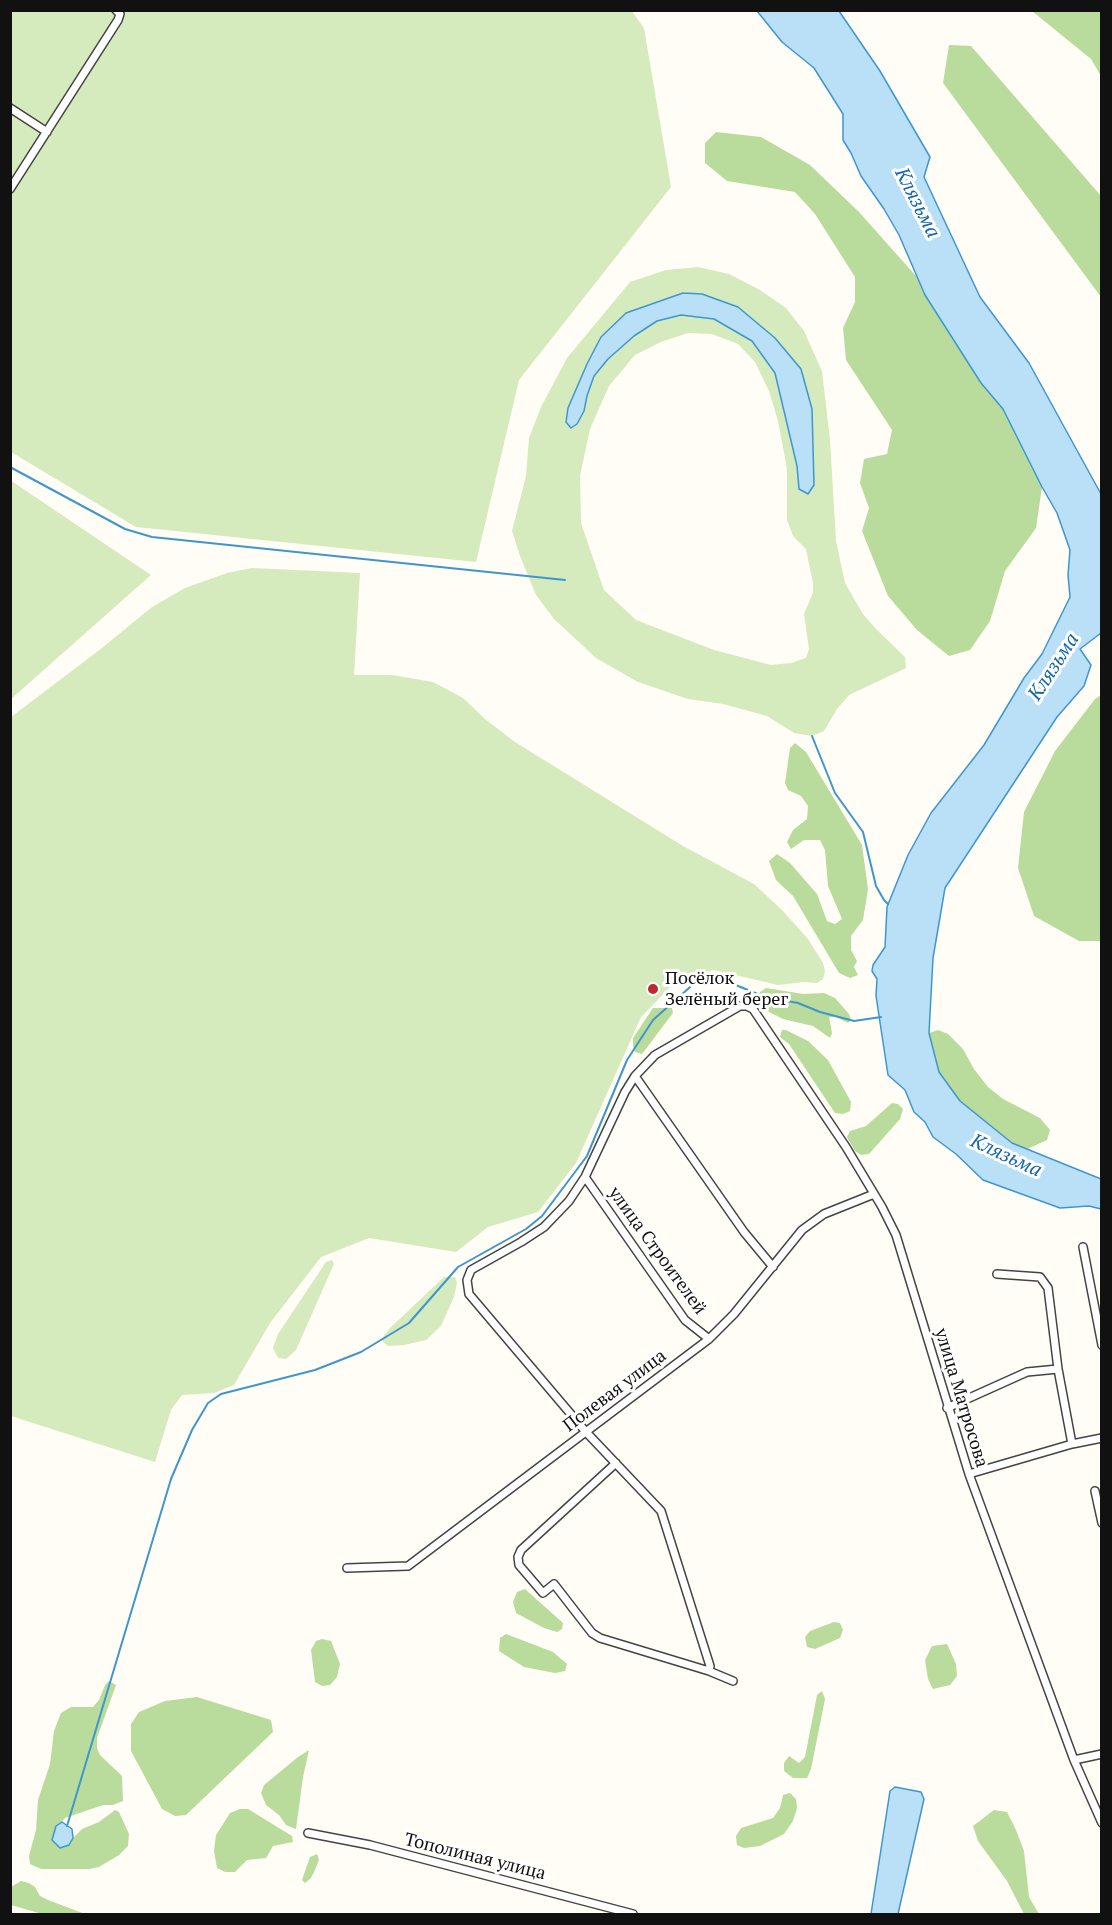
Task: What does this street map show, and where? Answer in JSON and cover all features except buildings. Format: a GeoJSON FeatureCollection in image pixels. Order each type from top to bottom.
{"type":"FeatureCollection","features":[{"type":"Feature","properties":{"kind":"street"},"geometry":{"type":"LineString","coordinates":[[10,189],[118,20],[120,14],[116,10]]}},
{"type":"Feature","properties":{"kind":"street"},"geometry":{"type":"LineString","coordinates":[[10,108],[48,132]]}},
{"type":"Feature","properties":{"kind":"street","name":"улица Матросова"},"geometry":{"type":"LineString","coordinates":[[635,1076],[655,1055],[740,1006],[747,1006],[753,1009],[841,1141],[882,1207],[896,1235],[969,1474],[1074,1760],[1101,1823]]}},
{"type":"Feature","properties":{"kind":"street"},"geometry":{"type":"LineString","coordinates":[[709,1671],[710,1666],[666,1520],[661,1511],[586,1432],[469,1294],[467,1280],[471,1270],[544,1227],[569,1201],[585,1177],[625,1092],[635,1076],[744,1232],[773,1267]]}},
{"type":"Feature","properties":{"kind":"street","name":"улица Строителей"},"geometry":{"type":"LineString","coordinates":[[585,1177],[685,1320],[709,1339]]}},
{"type":"Feature","properties":{"kind":"street","name":"Полевая улица"},"geometry":{"type":"LineString","coordinates":[[347,1568],[408,1566],[709,1339],[734,1314],[802,1230],[824,1214],[874,1194]]}},
{"type":"Feature","properties":{"kind":"street"},"geometry":{"type":"LineString","coordinates":[[1083,1247],[1101,1346]]}},
{"type":"Feature","properties":{"kind":"street"},"geometry":{"type":"LineString","coordinates":[[997,1274],[1040,1277],[1048,1288],[1072,1444]]}},
{"type":"Feature","properties":{"kind":"street"},"geometry":{"type":"LineString","coordinates":[[947,1408],[1027,1372],[1059,1369]]}},
{"type":"Feature","properties":{"kind":"street"},"geometry":{"type":"LineString","coordinates":[[969,1474],[1072,1444],[1101,1438]]}},
{"type":"Feature","properties":{"kind":"street"},"geometry":{"type":"LineString","coordinates":[[616,1463],[521,1550],[518,1557],[519,1564],[543,1593],[554,1584],[592,1633],[600,1638],[709,1671],[733,1681]]}},
{"type":"Feature","properties":{"kind":"street"},"geometry":{"type":"LineString","coordinates":[[1095,1491],[1101,1523]]}},
{"type":"Feature","properties":{"kind":"street"},"geometry":{"type":"LineString","coordinates":[[1074,1760],[1101,1754]]}},
{"type":"Feature","properties":{"kind":"street","name":"Тополиная улица"},"geometry":{"type":"LineString","coordinates":[[308,1833],[370,1845],[633,1914]]}},
{"type":"Feature","properties":{"kind":"green space"},"geometry":{"type":"Polygon","coordinates":[[[631,10],[644,28],[671,187],[519,380],[476,562],[136,527],[11,452],[11,11],[631,10]]]}},
{"type":"Feature","properties":{"kind":"green space"},"geometry":{"type":"Polygon","coordinates":[[[1032,11],[1101,11],[1101,76],[1091,59],[1032,11]]]}},
{"type":"Feature","properties":{"kind":"green space"},"geometry":{"type":"Polygon","coordinates":[[[949,45],[971,46],[1101,196],[1101,297],[943,83],[949,45]]]}},
{"type":"Feature","properties":{"kind":"green space"},"geometry":{"type":"Polygon","coordinates":[[[716,132],[761,137],[810,165],[859,212],[916,276],[925,295],[981,383],[1003,409],[1042,487],[1036,528],[1005,571],[990,621],[970,650],[949,656],[917,630],[888,596],[862,531],[869,508],[860,483],[864,459],[887,454],[892,430],[846,360],[843,328],[855,302],[855,277],[815,214],[795,192],[727,181],[705,163],[705,143],[716,132]]]}},
{"type":"Feature","properties":{"kind":"green space"},"geometry":{"type":"Polygon","coordinates":[[[698,267],[729,274],[760,290],[786,308],[804,331],[822,371],[830,440],[836,541],[845,583],[863,614],[905,657],[906,668],[849,695],[837,709],[824,731],[812,736],[794,733],[767,716],[723,704],[688,699],[638,682],[596,658],[554,619],[536,595],[512,531],[526,476],[529,438],[541,407],[567,358],[630,282],[666,270],[698,267]],[[683,293],[587,364],[584,411],[594,376],[608,359],[634,336],[657,321],[681,315],[714,319],[752,341],[775,373],[797,466],[799,489],[814,485],[812,409],[801,369],[683,293]],[[688,333],[661,342],[635,355],[609,386],[590,429],[580,476],[581,523],[604,590],[636,620],[714,650],[771,665],[791,663],[806,658],[809,649],[804,614],[813,593],[813,583],[806,549],[793,536],[787,520],[787,469],[778,421],[769,391],[755,362],[738,344],[712,334],[688,333]]]}},
{"type":"Feature","properties":{"kind":"green space"},"geometry":{"type":"Polygon","coordinates":[[[10,480],[151,575],[11,699],[10,699],[10,480]]]}},
{"type":"Feature","properties":{"kind":"green space"},"geometry":{"type":"Polygon","coordinates":[[[252,568],[360,573],[354,675],[392,675],[433,682],[463,698],[485,719],[515,742],[683,846],[754,884],[808,939],[823,963],[825,971],[823,979],[817,983],[778,985],[714,970],[678,979],[641,1017],[576,1163],[538,1212],[488,1227],[456,1252],[369,1238],[321,1257],[270,1323],[234,1385],[214,1393],[182,1395],[171,1410],[155,1462],[11,1416],[11,717],[152,607],[185,588],[227,573],[252,568]]]}},
{"type":"Feature","properties":{"kind":"green space"},"geometry":{"type":"Polygon","coordinates":[[[1101,695],[1101,941],[1079,941],[1034,916],[1018,868],[1024,812],[1055,751],[1095,699],[1101,695]]]}},
{"type":"Feature","properties":{"kind":"green space"},"geometry":{"type":"Polygon","coordinates":[[[795,743],[806,752],[862,845],[868,889],[863,920],[851,936],[851,950],[857,961],[854,967],[858,975],[850,978],[839,973],[793,896],[776,880],[769,861],[777,854],[790,863],[817,894],[827,921],[835,924],[842,919],[828,886],[825,850],[820,840],[804,840],[791,849],[787,842],[793,830],[807,819],[808,806],[801,796],[788,790],[785,783],[790,748],[795,743]]]}},
{"type":"Feature","properties":{"kind":"green space"},"geometry":{"type":"Polygon","coordinates":[[[766,988],[803,994],[824,993],[835,998],[849,1014],[851,1020],[848,1023],[836,1017],[829,1017],[832,1033],[830,1038],[813,1026],[783,1019],[769,1012],[759,1001],[760,992],[766,988]]]}},
{"type":"Feature","properties":{"kind":"green space"},"geometry":{"type":"Polygon","coordinates":[[[653,1008],[672,1008],[673,1013],[642,1054],[635,1052],[633,1038],[653,1008]]]}},
{"type":"Feature","properties":{"kind":"green space"},"geometry":{"type":"Polygon","coordinates":[[[782,1030],[808,1041],[828,1060],[851,1102],[850,1111],[843,1114],[835,1113],[789,1044],[780,1037],[782,1030]]]}},
{"type":"Feature","properties":{"kind":"green space"},"geometry":{"type":"Polygon","coordinates":[[[938,1030],[948,1034],[963,1049],[974,1069],[988,1087],[1003,1099],[1040,1118],[1050,1130],[1047,1140],[1027,1149],[1012,1143],[960,1101],[939,1072],[929,1033],[938,1030]]]}},
{"type":"Feature","properties":{"kind":"green space"},"geometry":{"type":"Polygon","coordinates":[[[892,1103],[898,1104],[903,1109],[900,1119],[869,1154],[861,1155],[855,1151],[847,1137],[850,1131],[866,1126],[892,1103]]]}},
{"type":"Feature","properties":{"kind":"green space"},"geometry":{"type":"Polygon","coordinates":[[[332,1260],[334,1264],[296,1350],[286,1359],[278,1358],[273,1348],[278,1334],[326,1262],[332,1260]]]}},
{"type":"Feature","properties":{"kind":"green space"},"geometry":{"type":"Polygon","coordinates":[[[444,1277],[455,1277],[457,1283],[454,1297],[441,1326],[426,1340],[388,1346],[383,1342],[383,1337],[390,1328],[444,1277]]]}},
{"type":"Feature","properties":{"kind":"green space"},"geometry":{"type":"Polygon","coordinates":[[[525,1589],[563,1623],[562,1629],[557,1632],[544,1628],[516,1613],[513,1602],[517,1592],[525,1589]]]}},
{"type":"Feature","properties":{"kind":"green space"},"geometry":{"type":"Polygon","coordinates":[[[834,1622],[840,1623],[843,1630],[840,1638],[815,1649],[807,1647],[805,1637],[810,1631],[834,1622]]]}},
{"type":"Feature","properties":{"kind":"green space"},"geometry":{"type":"Polygon","coordinates":[[[506,1634],[553,1652],[567,1664],[565,1671],[555,1673],[524,1667],[499,1651],[500,1638],[506,1634]]]}},
{"type":"Feature","properties":{"kind":"green space"},"geometry":{"type":"Polygon","coordinates":[[[322,1639],[331,1641],[340,1664],[337,1677],[330,1685],[322,1686],[315,1682],[311,1650],[316,1641],[322,1639]]]}},
{"type":"Feature","properties":{"kind":"green space"},"geometry":{"type":"Polygon","coordinates":[[[947,1644],[956,1664],[957,1676],[950,1685],[933,1689],[928,1679],[925,1660],[932,1646],[947,1644]]]}},
{"type":"Feature","properties":{"kind":"green space"},"geometry":{"type":"Polygon","coordinates":[[[109,1681],[116,1685],[97,1738],[97,1748],[100,1755],[122,1776],[123,1801],[65,1818],[56,1827],[69,1845],[82,1829],[99,1822],[115,1810],[119,1812],[129,1834],[128,1846],[119,1855],[99,1867],[41,1869],[30,1864],[29,1856],[36,1830],[38,1800],[50,1764],[54,1731],[61,1713],[71,1707],[93,1707],[109,1681]]]}},
{"type":"Feature","properties":{"kind":"green space"},"geometry":{"type":"Polygon","coordinates":[[[822,1691],[825,1699],[811,1769],[807,1778],[793,1778],[784,1771],[784,1763],[789,1756],[799,1763],[805,1757],[817,1695],[822,1691]]]}},
{"type":"Feature","properties":{"kind":"green space"},"geometry":{"type":"Polygon","coordinates":[[[197,1697],[271,1720],[273,1732],[186,1815],[175,1816],[162,1809],[131,1751],[131,1724],[139,1712],[165,1701],[197,1697]]]}},
{"type":"Feature","properties":{"kind":"green space"},"geometry":{"type":"Polygon","coordinates":[[[309,1750],[296,1829],[286,1825],[279,1815],[266,1805],[261,1793],[264,1785],[309,1750]]]}},
{"type":"Feature","properties":{"kind":"green space"},"geometry":{"type":"Polygon","coordinates":[[[790,1793],[796,1799],[797,1808],[793,1821],[784,1834],[760,1846],[744,1848],[737,1845],[736,1836],[741,1828],[773,1818],[780,1808],[783,1795],[790,1793]]]}},
{"type":"Feature","properties":{"kind":"green space"},"geometry":{"type":"Polygon","coordinates":[[[248,1809],[292,1836],[293,1842],[273,1846],[266,1858],[247,1860],[235,1872],[225,1872],[217,1868],[214,1851],[216,1835],[230,1813],[248,1809]]]}},
{"type":"Feature","properties":{"kind":"green space"},"geometry":{"type":"Polygon","coordinates":[[[994,1810],[1007,1812],[1016,1830],[1024,1851],[1029,1897],[1039,1914],[1024,1914],[1007,1881],[978,1841],[973,1826],[994,1810]]]}},
{"type":"Feature","properties":{"kind":"green space"},"geometry":{"type":"Polygon","coordinates":[[[317,1854],[319,1860],[315,1870],[305,1883],[302,1880],[310,1857],[317,1854]]]}},
{"type":"Feature","properties":{"kind":"green space"},"geometry":{"type":"Polygon","coordinates":[[[21,1881],[35,1887],[40,1896],[85,1914],[42,1914],[11,1905],[11,1887],[21,1881]]]}},
{"type":"Feature","properties":{"kind":"water","name":"Клязьма"},"geometry":{"type":"Polygon","coordinates":[[[757,11],[839,11],[880,71],[930,157],[924,177],[980,297],[1029,363],[1101,494],[1101,633],[1080,649],[1091,665],[1084,686],[1057,717],[945,888],[933,958],[929,1033],[939,1072],[960,1101],[1012,1143],[1101,1179],[1101,1209],[1089,1206],[1060,1208],[983,1180],[956,1154],[933,1137],[925,1122],[914,1112],[905,1090],[888,1075],[876,996],[877,979],[872,971],[873,965],[885,947],[887,907],[908,855],[931,813],[984,745],[1024,678],[1042,654],[1070,597],[1068,575],[1070,550],[1057,513],[1003,409],[981,383],[925,295],[899,235],[861,176],[843,140],[843,114],[814,68],[782,42],[757,11]]]}},
{"type":"Feature","properties":{"kind":"water"},"geometry":{"type":"Polygon","coordinates":[[[683,293],[702,294],[738,307],[775,338],[801,369],[812,409],[814,485],[808,494],[799,489],[797,466],[775,373],[752,341],[714,319],[681,315],[657,321],[634,336],[608,359],[594,376],[584,411],[577,424],[571,428],[566,422],[568,408],[601,337],[626,313],[683,293]]]}},
{"type":"Feature","properties":{"kind":"water"},"geometry":{"type":"Polygon","coordinates":[[[895,1787],[921,1792],[924,1799],[898,1914],[871,1914],[890,1791],[895,1787]]]}},
{"type":"Feature","properties":{"kind":"water"},"geometry":{"type":"Polygon","coordinates":[[[62,1822],[72,1829],[73,1838],[69,1845],[60,1848],[52,1840],[56,1826],[62,1822]]]}},
{"type":"Feature","properties":{"kind":"waterway"},"geometry":{"type":"LineString","coordinates":[[10,467],[125,529],[152,537],[565,580]]}},
{"type":"Feature","properties":{"kind":"waterway"},"geometry":{"type":"LineString","coordinates":[[812,736],[835,793],[863,832],[876,886],[888,904]]}},
{"type":"Feature","properties":{"kind":"waterway"},"geometry":{"type":"LineString","coordinates":[[67,1826],[171,1479],[192,1430],[208,1403],[221,1394],[315,1370],[361,1352],[409,1323],[458,1267],[526,1229],[542,1216],[587,1156],[627,1060],[653,1020],[698,980],[726,981],[765,997],[798,1003],[820,1012],[854,1021],[881,1017]]}},
{"type":"Feature","properties":{"kind":"place","name":"Посёлок Зелёный берег"},"geometry":{"type":"Point","coordinates":[653,989]}}]}
